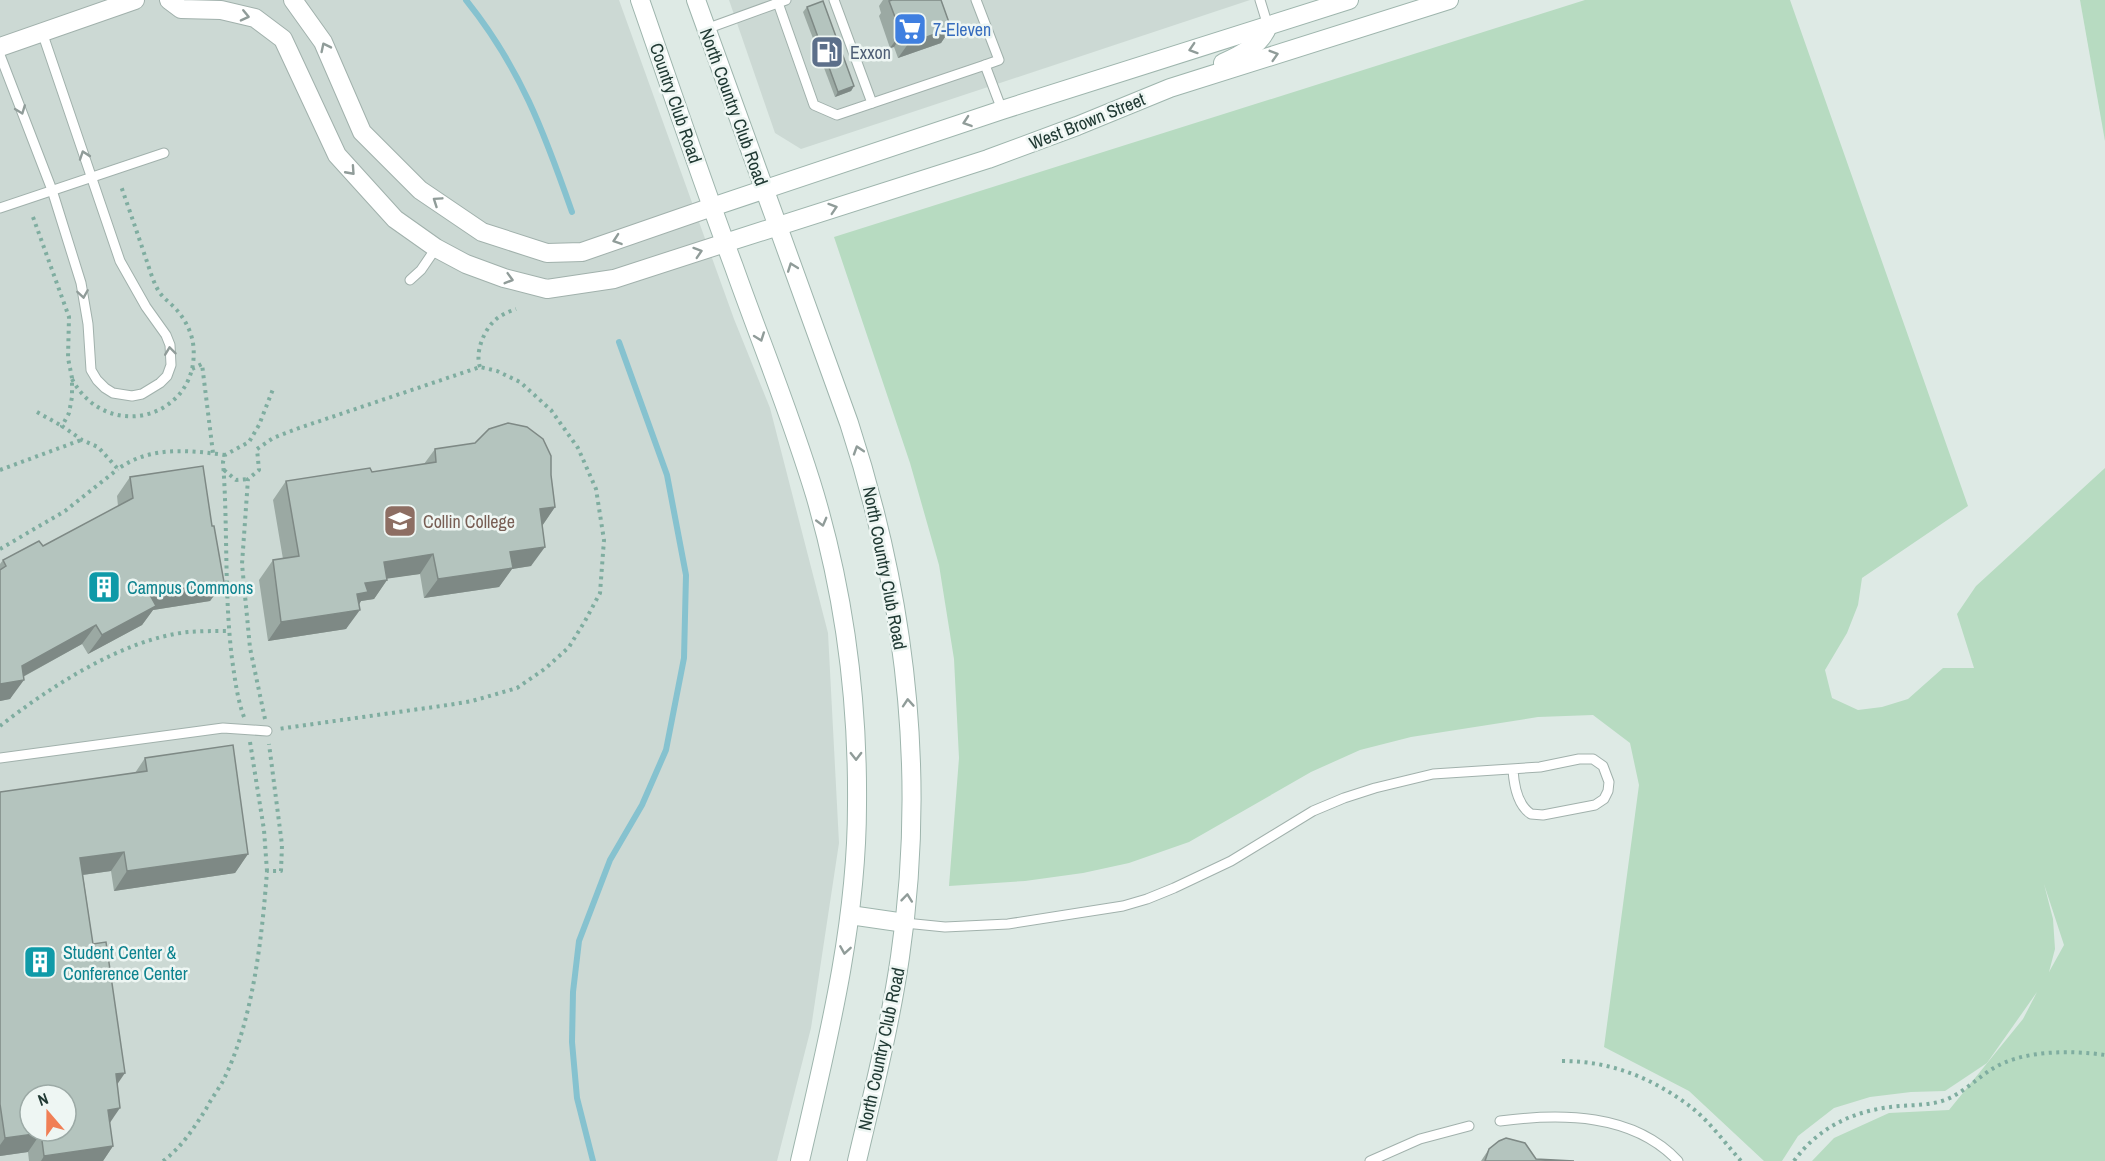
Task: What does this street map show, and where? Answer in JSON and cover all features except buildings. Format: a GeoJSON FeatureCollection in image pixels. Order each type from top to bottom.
{"type":"FeatureCollection","features":[{"type":"Feature","properties":{"kind":"main road"},"geometry":{"type":"LineString","coordinates":[[0,47],[135,0]]}},
{"type":"Feature","properties":{"kind":"main road","name":"West Brown Street"},"geometry":{"type":"LineString","coordinates":[[169,0],[181,9],[221,10],[255,18],[283,39],[337,155],[395,219],[436,248],[465,264],[504,278],[547,289],[614,279],[988,159],[1170,88],[1449,0]]}},
{"type":"Feature","properties":{"kind":"main road","name":"West Brown Street"},"geometry":{"type":"LineString","coordinates":[[293,0],[323,42],[362,132],[420,190],[482,232],[547,253],[582,252],[1002,110],[1349,0]]}},
{"type":"Feature","properties":{"kind":"main road","name":"Country Club Road"},"geometry":{"type":"LineString","coordinates":[[640,0],[712,207]]}},
{"type":"Feature","properties":{"kind":"main road","name":"North Country Club Road"},"geometry":{"type":"LineString","coordinates":[[696,0],[869,483],[894,594],[908,694],[911,756],[910,872],[905,923],[891,1010],[857,1161]]}},
{"type":"Feature","properties":{"kind":"main road"},"geometry":{"type":"LineString","coordinates":[[1170,88],[1232,59],[1256,44],[1264,36],[1268,26]]}},
{"type":"Feature","properties":{"kind":"main road"},"geometry":{"type":"LineString","coordinates":[[712,207],[794,431],[815,496],[829,548],[850,670],[856,736],[858,806],[850,915],[834,1015],[800,1161]]}},
{"type":"Feature","properties":{"kind":"main road"},"geometry":{"type":"LineString","coordinates":[[850,915],[905,923]]}},
{"type":"Feature","properties":{"kind":"lane"},"geometry":{"type":"LineString","coordinates":[[834,0],[872,103]]}},
{"type":"Feature","properties":{"kind":"lane"},"geometry":{"type":"LineString","coordinates":[[706,29],[780,1],[814,105],[837,115],[999,60],[976,0]]}},
{"type":"Feature","properties":{"kind":"lane"},"geometry":{"type":"LineString","coordinates":[[1260,0],[1268,26]]}},
{"type":"Feature","properties":{"kind":"lane"},"geometry":{"type":"LineString","coordinates":[[0,55],[52,190],[81,283],[88,324],[91,370],[97,380],[113,393],[132,396],[142,394],[167,376],[171,365],[170,345],[120,261],[42,32]]}},
{"type":"Feature","properties":{"kind":"lane"},"geometry":{"type":"LineString","coordinates":[[985,65],[1002,110]]}},
{"type":"Feature","properties":{"kind":"lane"},"geometry":{"type":"LineString","coordinates":[[0,208],[164,153]]}},
{"type":"Feature","properties":{"kind":"lane"},"geometry":{"type":"LineString","coordinates":[[410,280],[422,270],[436,248]]}},
{"type":"Feature","properties":{"kind":"lane"},"geometry":{"type":"LineString","coordinates":[[0,758],[223,728],[267,731]]}},
{"type":"Feature","properties":{"kind":"lane"},"geometry":{"type":"LineString","coordinates":[[905,923],[945,927],[1008,924],[1126,905],[1148,899],[1231,861],[1298,819],[1344,798],[1433,774],[1513,770],[1579,759],[1593,759],[1606,771],[1609,782],[1608,792],[1604,800],[1594,805],[1544,815],[1531,814],[1523,807],[1518,795],[1513,770]]}},
{"type":"Feature","properties":{"kind":"lane"},"geometry":{"type":"LineString","coordinates":[[1500,1121],[1548,1118],[1623,1125],[1658,1143],[1678,1161]]}},
{"type":"Feature","properties":{"kind":"lane"},"geometry":{"type":"LineString","coordinates":[[1370,1161],[1420,1139],[1469,1126]]}},
{"type":"Feature","properties":{"kind":"path"},"geometry":{"type":"LineString","coordinates":[[480,368],[477,358],[484,336],[493,322],[516,309]]}},
{"type":"Feature","properties":{"kind":"path"},"geometry":{"type":"LineString","coordinates":[[191,369],[202,364],[213,454]]}},
{"type":"Feature","properties":{"kind":"path"},"geometry":{"type":"LineString","coordinates":[[257,448],[273,438],[298,428],[480,368],[497,371],[520,382],[551,410],[578,448],[596,489],[604,540],[600,593],[585,621],[569,647],[546,668],[518,688],[472,701],[267,731]]}},
{"type":"Feature","properties":{"kind":"path"},"geometry":{"type":"LineString","coordinates":[[163,1161],[173,1154],[195,1127],[223,1080],[242,1030],[262,931],[267,871],[264,830],[254,755],[238,701],[229,631],[226,585],[227,520],[223,469],[225,455],[249,442],[260,425],[273,389]]}},
{"type":"Feature","properties":{"kind":"path"},"geometry":{"type":"LineString","coordinates":[[37,412],[62,426]]}},
{"type":"Feature","properties":{"kind":"path"},"geometry":{"type":"LineString","coordinates":[[0,470],[82,440]]}},
{"type":"Feature","properties":{"kind":"path"},"geometry":{"type":"LineString","coordinates":[[223,469],[236,480],[248,479],[259,470],[257,448],[249,442]]}},
{"type":"Feature","properties":{"kind":"path"},"geometry":{"type":"LineString","coordinates":[[0,549],[65,511],[118,469]]}},
{"type":"Feature","properties":{"kind":"path"},"geometry":{"type":"LineString","coordinates":[[248,479],[242,564],[250,648],[267,731],[282,845],[281,871],[267,871]]}},
{"type":"Feature","properties":{"kind":"path"},"geometry":{"type":"LineString","coordinates":[[0,726],[63,681],[122,652],[154,639],[179,634],[229,631]]}},
{"type":"Feature","properties":{"kind":"path"},"geometry":{"type":"LineString","coordinates":[[1794,1161],[1812,1141],[1838,1121],[1870,1110],[1945,1100],[1992,1069],[2011,1060],[2078,1051],[2105,1055]]}},
{"type":"Feature","properties":{"kind":"path"},"geometry":{"type":"LineString","coordinates":[[1562,1061],[1605,1064],[1628,1071],[1688,1104],[1741,1161]]}},
{"type":"Feature","properties":{"kind":"shaded area","name":"Collin College"},"geometry":{"type":"Polygon","coordinates":[[[0,0],[619,0],[734,319],[770,408],[828,633],[839,843],[811,1028],[777,1161],[0,1161],[0,0]]]}},
{"type":"Feature","properties":{"kind":"shaded area"},"geometry":{"type":"Polygon","coordinates":[[[729,0],[1250,0],[801,149],[775,133],[729,0]]]}},
{"type":"Feature","properties":{"kind":"green space"},"geometry":{"type":"Polygon","coordinates":[[[1585,0],[1790,0],[1968,506],[1862,578],[1858,605],[1847,633],[1825,670],[1832,698],[1858,710],[1882,707],[1908,699],[1943,668],[1974,668],[1957,614],[1976,586],[2105,468],[2105,1161],[1812,1161],[1834,1138],[1889,1113],[1949,1110],[2023,1019],[2037,992],[1987,1063],[1945,1091],[1870,1097],[1834,1108],[1798,1136],[1782,1161],[1764,1161],[1689,1091],[1604,1047],[1639,785],[1630,743],[1593,715],[1538,717],[1411,737],[1360,750],[1311,772],[1189,842],[1129,863],[1083,873],[1025,881],[949,886],[959,758],[954,659],[939,565],[910,463],[834,237],[1585,0]],[[2044,884],[2053,919],[2055,949],[2049,972],[2064,945],[2044,884]]]}},
{"type":"Feature","properties":{"kind":"green space"},"geometry":{"type":"Polygon","coordinates":[[[2080,0],[2105,0],[2105,141],[2080,0]]]}},
{"type":"Feature","properties":{"kind":"waterway"},"geometry":{"type":"LineString","coordinates":[[466,0],[485,25],[516,75],[540,127],[572,212]]}},
{"type":"Feature","properties":{"kind":"waterway"},"geometry":{"type":"LineString","coordinates":[[593,1161],[577,1098],[572,1042],[573,992],[579,941],[610,860],[642,805],[666,750],[684,658],[686,575],[667,475],[619,342]]}},
{"type":"Feature","properties":{"kind":"place","name":"7-Eleven"},"geometry":{"type":"Point","coordinates":[910,29]}},
{"type":"Feature","properties":{"kind":"place","name":"Exxon"},"geometry":{"type":"Point","coordinates":[827,52]}},
{"type":"Feature","properties":{"kind":"place","name":"Collin College"},"geometry":{"type":"Point","coordinates":[400,521]}},
{"type":"Feature","properties":{"kind":"place","name":"Campus Commons"},"geometry":{"type":"Point","coordinates":[104,587]}},
{"type":"Feature","properties":{"kind":"place","name":"Student Center & Conference Center"},"geometry":{"type":"Point","coordinates":[40,962]}}]}
